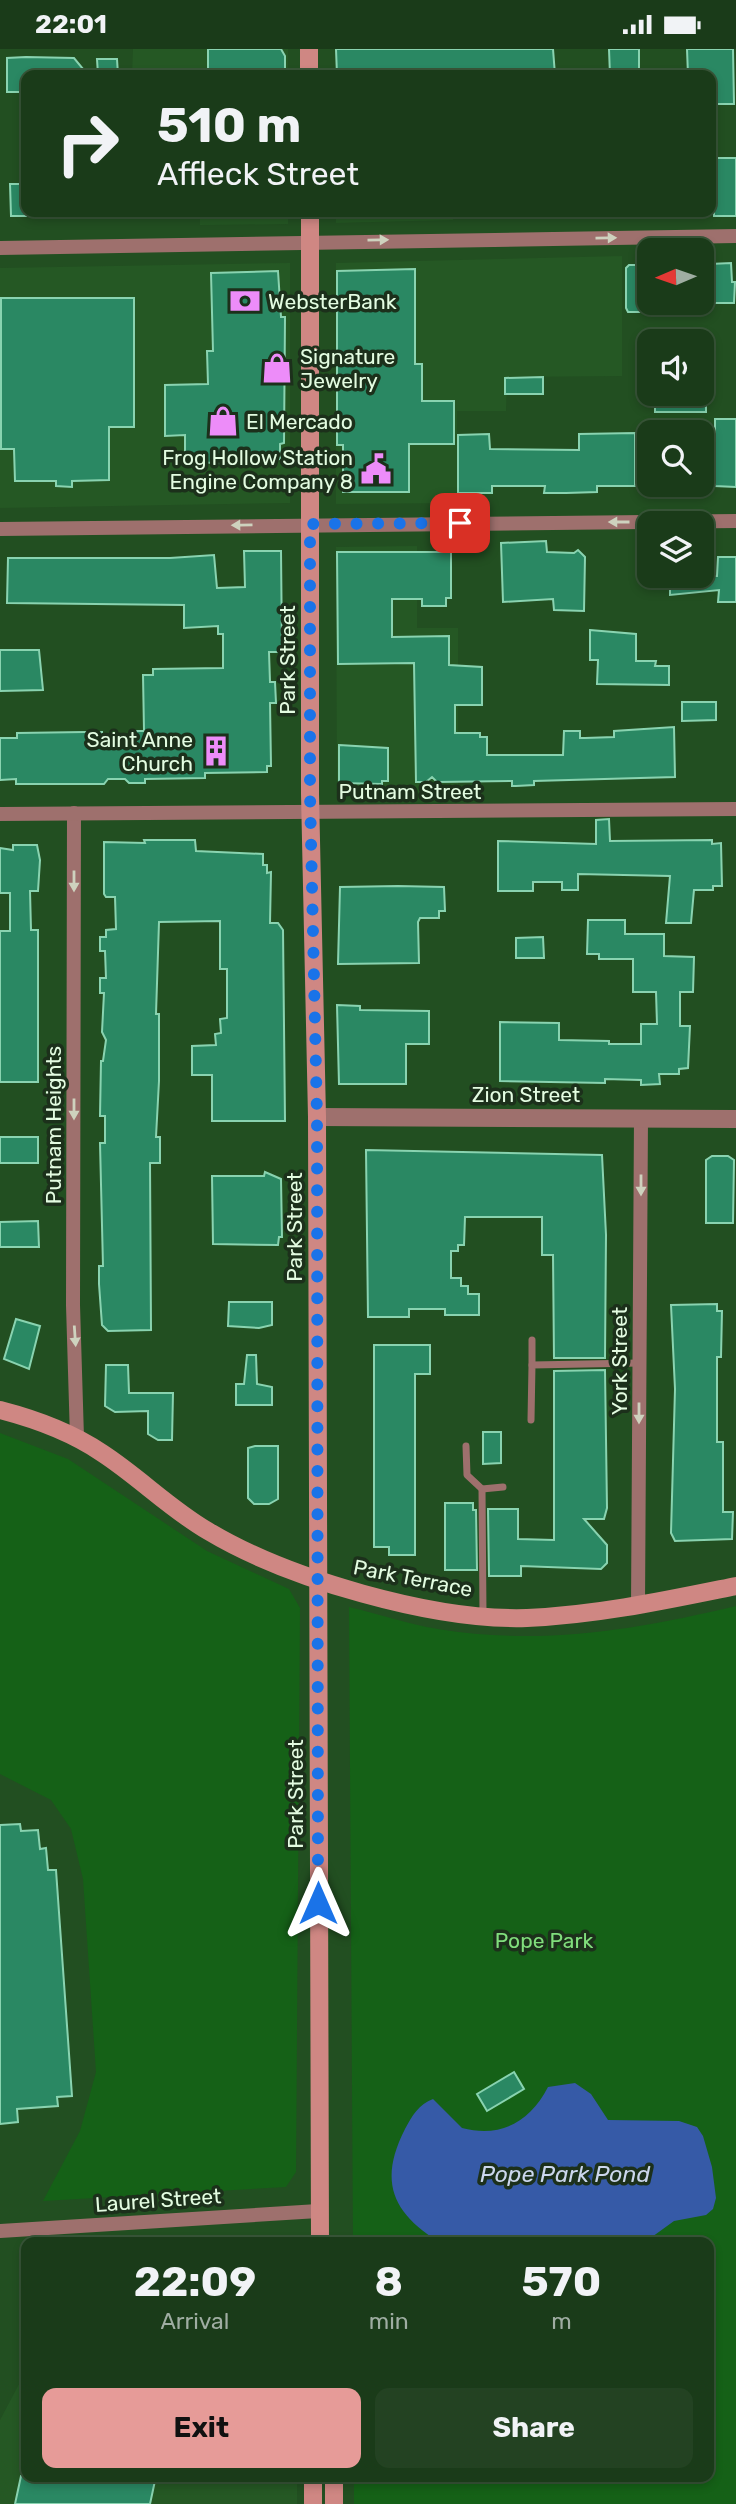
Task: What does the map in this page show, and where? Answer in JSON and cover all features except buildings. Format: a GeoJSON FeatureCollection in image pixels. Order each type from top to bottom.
{"type":"FeatureCollection","features":[{"type":"Feature","properties":{"kind":"main road"},"geometry":{"type":"LineString","coordinates":[[309,49],[309,70]]}},
{"type":"Feature","properties":{"kind":"main road","name":"Park Street"},"geometry":{"type":"LineString","coordinates":[[310,217],[311,812],[317,1117],[320,2237]]}},
{"type":"Feature","properties":{"kind":"main road","name":"Park Terrace"},"geometry":{"type":"LineString","coordinates":[[0,1410],[77,1438],[126,1470],[206,1530],[257,1556],[318,1579],[397,1602],[524,1618],[638,1606],[736,1586]]}},
{"type":"Feature","properties":{"kind":"main road"},"geometry":{"type":"LineString","coordinates":[[313,2482],[313,2504]]}},
{"type":"Feature","properties":{"kind":"main road"},"geometry":{"type":"LineString","coordinates":[[334,2482],[334,2504]]}},
{"type":"Feature","properties":{"kind":"street"},"geometry":{"type":"LineString","coordinates":[[0,248],[736,236]]}},
{"type":"Feature","properties":{"kind":"street"},"geometry":{"type":"LineString","coordinates":[[0,529],[736,521]]}},
{"type":"Feature","properties":{"kind":"street","name":"Putnam Street"},"geometry":{"type":"LineString","coordinates":[[0,814],[736,809]]}},
{"type":"Feature","properties":{"kind":"street","name":"Putnam Heights"},"geometry":{"type":"LineString","coordinates":[[74,813],[73,1305],[77,1438]]}},
{"type":"Feature","properties":{"kind":"street","name":"Zion Street"},"geometry":{"type":"LineString","coordinates":[[317,1117],[736,1119]]}},
{"type":"Feature","properties":{"kind":"street","name":"York Street"},"geometry":{"type":"LineString","coordinates":[[638,1606],[642,1117]]}},
{"type":"Feature","properties":{"kind":"street","name":"Laurel Street"},"geometry":{"type":"LineString","coordinates":[[0,2231],[318,2211]]}},
{"type":"Feature","properties":{"kind":"lane"},"geometry":{"type":"LineString","coordinates":[[531,1420],[532,1340]]}},
{"type":"Feature","properties":{"kind":"lane"},"geometry":{"type":"LineString","coordinates":[[532,1365],[640,1363]]}},
{"type":"Feature","properties":{"kind":"lane"},"geometry":{"type":"LineString","coordinates":[[466,1446],[467,1475],[482,1489],[483,1614]]}},
{"type":"Feature","properties":{"kind":"lane"},"geometry":{"type":"LineString","coordinates":[[482,1489],[503,1487]]}},
{"type":"Feature","properties":{"kind":"shaded area"},"geometry":{"type":"Polygon","coordinates":[[[133,49],[288,49],[288,70],[132,70],[133,49]]]}},
{"type":"Feature","properties":{"kind":"shaded area"},"geometry":{"type":"Polygon","coordinates":[[[200,217],[288,217],[288,224],[200,225],[200,217]]]}},
{"type":"Feature","properties":{"kind":"shaded area"},"geometry":{"type":"Polygon","coordinates":[[[336,217],[453,217],[453,220],[336,223],[336,217]]]}},
{"type":"Feature","properties":{"kind":"shaded area"},"geometry":{"type":"Polygon","coordinates":[[[622,256],[622,376],[507,377],[506,411],[457,411],[457,503],[336,504],[336,263],[622,256]]]}},
{"type":"Feature","properties":{"kind":"shaded area"},"geometry":{"type":"Polygon","coordinates":[[[290,263],[290,503],[0,508],[0,268],[290,263]]]}},
{"type":"Feature","properties":{"kind":"shaded area"},"geometry":{"type":"Polygon","coordinates":[[[417,546],[417,628],[458,628],[458,791],[337,793],[336,547],[417,546]]]}},
{"type":"Feature","properties":{"kind":"shaded area"},"geometry":{"type":"Polygon","coordinates":[[[21,2380],[21,2482],[297,2482],[297,2504],[0,2504],[0,2420],[21,2380]]]}},
{"type":"Feature","properties":{"kind":"green space"},"geometry":{"type":"Polygon","coordinates":[[[0,1433],[68,1459],[207,1551],[289,1589],[300,1608],[296,2172],[286,2187],[43,2201],[80,2131],[96,2072],[83,1879],[71,1829],[51,1800],[0,1774],[0,1433]]]}},
{"type":"Feature","properties":{"kind":"green space","name":"Pope Park"},"geometry":{"type":"Polygon","coordinates":[[[736,1606],[736,2504],[354,2504],[354,2482],[714,2482],[714,2237],[353,2237],[349,1607],[438,1629],[514,1636],[588,1633],[661,1622],[736,1606]]]}},
{"type":"Feature","properties":{"kind":"water","name":"Pope Park Pond"},"geometry":{"type":"Polygon","coordinates":[[[575,2083],[591,2094],[608,2120],[679,2121],[697,2127],[703,2136],[712,2167],[716,2198],[713,2209],[706,2215],[674,2221],[652,2237],[432,2237],[410,2219],[400,2207],[394,2193],[393,2164],[405,2129],[420,2107],[433,2099],[462,2128],[476,2131],[502,2129],[532,2110],[548,2087],[575,2083]]]}},
{"type":"Feature","properties":{"kind":"place","name":"WebsterBank"},"geometry":{"type":"Point","coordinates":[245,301]}},
{"type":"Feature","properties":{"kind":"place","name":"Signature Jewelry"},"geometry":{"type":"Point","coordinates":[277,368]}},
{"type":"Feature","properties":{"kind":"place","name":"El Mercado"},"geometry":{"type":"Point","coordinates":[223,421]}},
{"type":"Feature","properties":{"kind":"place","name":"Frog Hollow Station Engine Company 8"},"geometry":{"type":"Point","coordinates":[376,469]}},
{"type":"Feature","properties":{"kind":"place","name":"Saint Anne Church"},"geometry":{"type":"Point","coordinates":[216,751]}},
{"type":"Feature","properties":{"kind":"route"},"geometry":{"type":"LineString","coordinates":[[318,1903],[317,1117],[310,794],[310,524],[460,523]]}}]}
